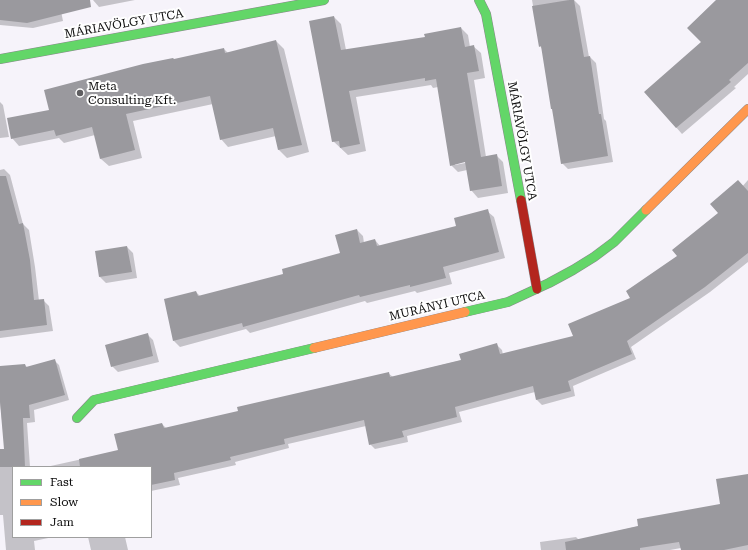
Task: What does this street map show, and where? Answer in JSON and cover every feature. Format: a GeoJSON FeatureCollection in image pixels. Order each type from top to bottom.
{"type":"FeatureCollection","features":[{"type":"Feature","properties":{"kind":"street","name":"MÁRIAVÖLGY UTCA"},"geometry":{"type":"LineString","coordinates":[[0,59],[324,0]]}},
{"type":"Feature","properties":{"kind":"street","name":"MÁRIAVÖLGY UTCA"},"geometry":{"type":"LineString","coordinates":[[478,0],[486,14],[537,289]]}},
{"type":"Feature","properties":{"kind":"street","name":"MURÁNYI UTCA"},"geometry":{"type":"LineString","coordinates":[[77,418],[94,400],[508,302],[537,289],[593,258],[614,242],[748,109]]}},
{"type":"Feature","properties":{"kind":"building"},"geometry":{"type":"Polygon","coordinates":[[[0,0],[90,0],[91,7],[27,23],[0,20],[0,0]]]}},
{"type":"Feature","properties":{"kind":"building"},"geometry":{"type":"Polygon","coordinates":[[[574,0],[584,57],[590,56],[599,114],[601,114],[608,156],[561,164],[541,46],[539,47],[532,6],[574,0]]]}},
{"type":"Feature","properties":{"kind":"building"},"geometry":{"type":"Polygon","coordinates":[[[716,0],[748,0],[748,63],[729,80],[731,82],[676,128],[644,92],[701,42],[687,28],[716,0]]]}},
{"type":"Feature","properties":{"kind":"building"},"geometry":{"type":"Polygon","coordinates":[[[334,16],[341,50],[425,37],[424,34],[461,27],[465,47],[474,45],[479,71],[467,73],[481,157],[497,154],[502,186],[470,191],[465,162],[450,166],[436,79],[425,81],[425,78],[349,91],[360,144],[340,148],[339,141],[332,142],[309,21],[334,16]]]}},
{"type":"Feature","properties":{"kind":"building"},"geometry":{"type":"Polygon","coordinates":[[[276,40],[302,145],[278,150],[273,128],[220,140],[210,96],[126,114],[135,150],[100,159],[92,127],[56,136],[54,130],[11,139],[7,118],[49,110],[44,90],[143,64],[224,48],[225,53],[276,40]]]}},
{"type":"Feature","properties":{"kind":"building"},"geometry":{"type":"Polygon","coordinates":[[[0,176],[6,176],[19,224],[23,223],[30,260],[34,300],[44,299],[47,325],[0,331],[0,176]]]}},
{"type":"Feature","properties":{"kind":"building"},"geometry":{"type":"Polygon","coordinates":[[[738,180],[748,191],[748,253],[705,287],[627,341],[632,354],[568,381],[571,391],[536,400],[533,386],[455,407],[457,417],[402,431],[404,437],[369,445],[364,420],[284,439],[285,444],[230,457],[231,460],[174,473],[175,480],[152,485],[152,466],[80,466],[79,459],[118,450],[114,434],[162,423],[164,428],[238,411],[237,407],[389,372],[390,377],[461,360],[459,354],[497,343],[500,354],[573,336],[568,324],[630,298],[626,291],[677,256],[672,250],[718,213],[710,204],[738,180]]]}},
{"type":"Feature","properties":{"kind":"building"},"geometry":{"type":"Polygon","coordinates":[[[488,209],[499,252],[443,267],[446,278],[360,297],[359,295],[243,327],[242,323],[173,341],[164,299],[196,291],[198,296],[283,274],[282,269],[340,253],[335,235],[357,229],[360,243],[375,239],[377,246],[456,226],[454,218],[488,209]]]}},
{"type":"Feature","properties":{"kind":"building"},"geometry":{"type":"Polygon","coordinates":[[[127,246],[132,272],[99,277],[95,251],[127,246]]]}},
{"type":"Feature","properties":{"kind":"building"},"geometry":{"type":"Polygon","coordinates":[[[148,333],[153,356],[111,367],[105,345],[148,333]]]}},
{"type":"Feature","properties":{"kind":"building"},"geometry":{"type":"Polygon","coordinates":[[[55,359],[65,395],[29,405],[30,418],[23,418],[25,466],[0,467],[0,449],[4,449],[0,402],[0,366],[25,364],[26,367],[55,359]]]}},
{"type":"Feature","properties":{"kind":"building"},"geometry":{"type":"Polygon","coordinates":[[[748,474],[748,545],[724,550],[681,550],[679,542],[640,548],[640,550],[566,550],[565,542],[638,526],[637,519],[720,504],[716,479],[748,474]]]}},
{"type":"Feature","properties":{"kind":"traffic: fast"},"geometry":{"type":"LineString","coordinates":[[0,59],[324,0]]}},
{"type":"Feature","properties":{"kind":"traffic: fast"},"geometry":{"type":"LineString","coordinates":[[479,0],[486,14],[521,200]]}},
{"type":"Feature","properties":{"kind":"traffic: fast"},"geometry":{"type":"LineString","coordinates":[[465,312],[508,302],[573,270],[614,242],[646,210]]}},
{"type":"Feature","properties":{"kind":"traffic: fast"},"geometry":{"type":"LineString","coordinates":[[77,418],[94,400],[314,348]]}},
{"type":"Feature","properties":{"kind":"traffic: slow"},"geometry":{"type":"LineString","coordinates":[[646,210],[748,109]]}},
{"type":"Feature","properties":{"kind":"traffic: slow"},"geometry":{"type":"LineString","coordinates":[[314,348],[465,312]]}},
{"type":"Feature","properties":{"kind":"traffic: jam"},"geometry":{"type":"LineString","coordinates":[[521,200],[537,289]]}},
{"type":"Feature","properties":{"kind":"place","name":"Meta Consulting Kft."},"geometry":{"type":"Point","coordinates":[80,93]}}]}
